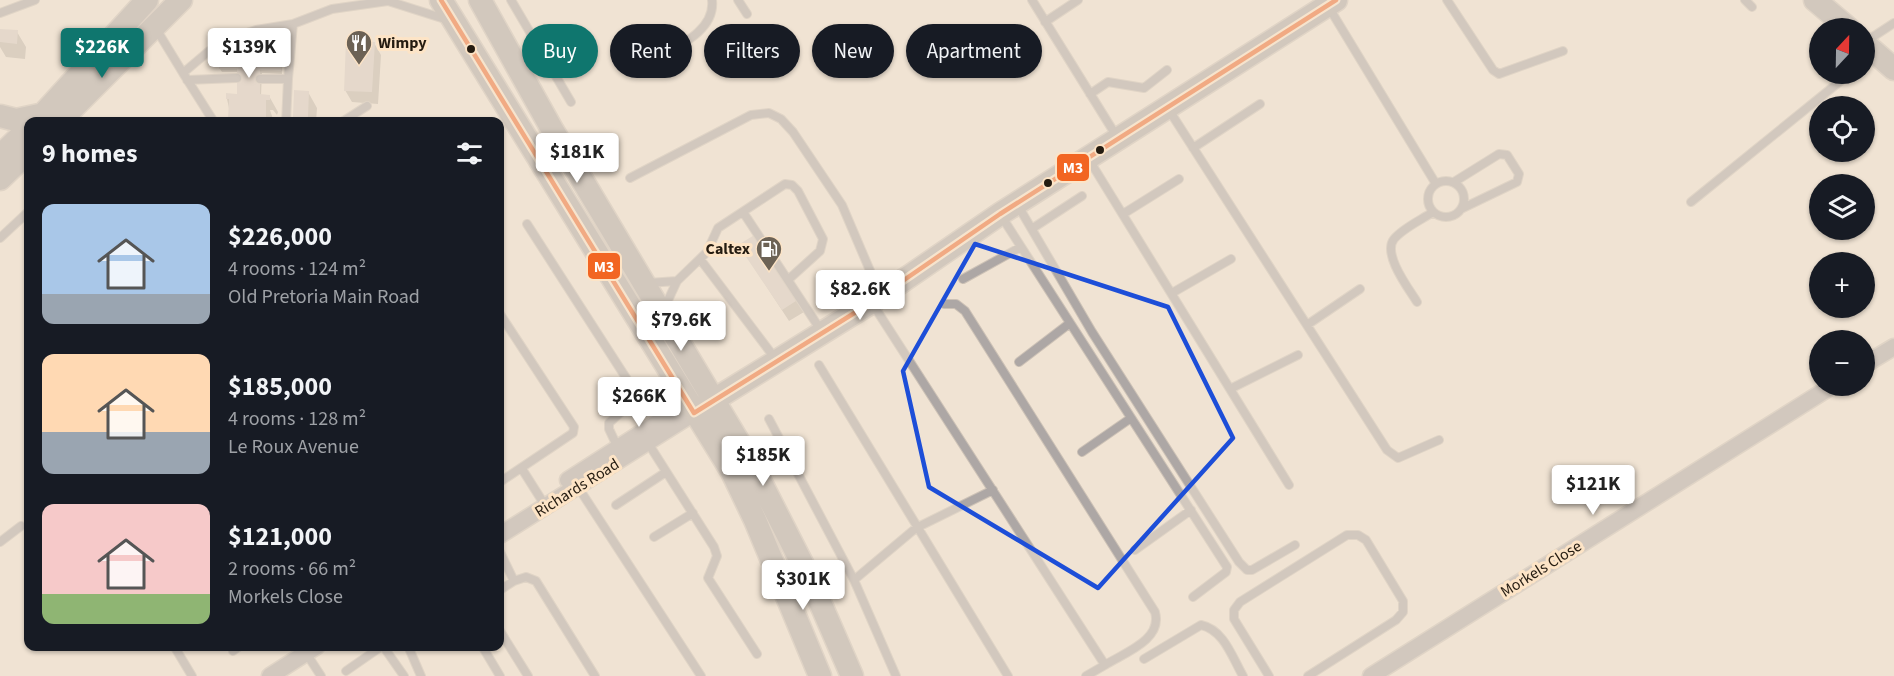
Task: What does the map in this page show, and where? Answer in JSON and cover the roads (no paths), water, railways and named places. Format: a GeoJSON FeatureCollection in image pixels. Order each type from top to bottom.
{"type":"FeatureCollection","features":[{"type":"Feature","properties":{"kind":"main road"},"geometry":{"type":"LineString","coordinates":[[45,117],[147,0]]}},
{"type":"Feature","properties":{"kind":"main road"},"geometry":{"type":"LineString","coordinates":[[47,117],[154,26],[181,0]]}},
{"type":"Feature","properties":{"kind":"main road"},"geometry":{"type":"LineString","coordinates":[[441,0],[744,495],[820,676]]}},
{"type":"Feature","properties":{"kind":"main road"},"geometry":{"type":"LineString","coordinates":[[480,0],[641,282],[712,394],[787,531],[852,676]]}},
{"type":"Feature","properties":{"kind":"main road"},"geometry":{"type":"LineString","coordinates":[[1815,0],[1836,18]]}},
{"type":"Feature","properties":{"kind":"main road","name":"Richards Road"},"geometry":{"type":"LineString","coordinates":[[712,394],[875,295],[906,270],[926,263],[1008,208],[1332,3]]}},
{"type":"Feature","properties":{"kind":"main road"},"geometry":{"type":"LineString","coordinates":[[1875,55],[1894,69]]}},
{"type":"Feature","properties":{"kind":"main road"},"geometry":{"type":"LineString","coordinates":[[0,116],[24,120]]}},
{"type":"Feature","properties":{"kind":"main road"},"geometry":{"type":"LineString","coordinates":[[0,179],[18,155]]}},
{"type":"Feature","properties":{"kind":"main road","name":"Richards Road"},"geometry":{"type":"LineString","coordinates":[[691,408],[771,353],[819,328]]}},
{"type":"Feature","properties":{"kind":"street"},"geometry":{"type":"LineString","coordinates":[[1875,358],[1894,346]]}},
{"type":"Feature","properties":{"kind":"street","name":"Morkels Close"},"geometry":{"type":"LineString","coordinates":[[1371,676],[1816,396]]}},
{"type":"Feature","properties":{"kind":"street","name":"Richards Road"},"geometry":{"type":"LineString","coordinates":[[504,530],[648,443],[691,408]]}},
{"type":"Feature","properties":{"kind":"street","name":"Richards Road"},"geometry":{"type":"LineString","coordinates":[[504,529],[541,499],[618,448],[691,408]]}},
{"type":"Feature","properties":{"kind":"street"},"geometry":{"type":"LineString","coordinates":[[272,675],[310,651]]}},
{"type":"Feature","properties":{"kind":"lane"},"geometry":{"type":"LineString","coordinates":[[0,13],[35,0]]}},
{"type":"Feature","properties":{"kind":"lane"},"geometry":{"type":"LineString","coordinates":[[511,0],[571,102]]}},
{"type":"Feature","properties":{"kind":"lane"},"geometry":{"type":"LineString","coordinates":[[692,36],[709,21],[713,9],[712,0]]}},
{"type":"Feature","properties":{"kind":"lane"},"geometry":{"type":"LineString","coordinates":[[738,0],[747,14]]}},
{"type":"Feature","properties":{"kind":"lane"},"geometry":{"type":"LineString","coordinates":[[1032,0],[1118,138]]}},
{"type":"Feature","properties":{"kind":"lane"},"geometry":{"type":"LineString","coordinates":[[1045,22],[1078,0]]}},
{"type":"Feature","properties":{"kind":"lane"},"geometry":{"type":"LineString","coordinates":[[1447,0],[1493,70],[1499,74],[1563,51]]}},
{"type":"Feature","properties":{"kind":"lane"},"geometry":{"type":"LineString","coordinates":[[1745,0],[1752,7]]}},
{"type":"Feature","properties":{"kind":"lane"},"geometry":{"type":"LineString","coordinates":[[185,76],[209,51],[232,38],[256,30],[293,24],[332,9],[388,1],[453,22]]}},
{"type":"Feature","properties":{"kind":"lane"},"geometry":{"type":"LineString","coordinates":[[1332,3],[1436,184]]}},
{"type":"Feature","properties":{"kind":"lane"},"geometry":{"type":"LineString","coordinates":[[1875,41],[1894,23]]}},
{"type":"Feature","properties":{"kind":"lane"},"geometry":{"type":"LineString","coordinates":[[286,117],[293,24]]}},
{"type":"Feature","properties":{"kind":"lane"},"geometry":{"type":"LineString","coordinates":[[154,26],[210,117]]}},
{"type":"Feature","properties":{"kind":"lane"},"geometry":{"type":"LineString","coordinates":[[1090,94],[1108,82],[1144,88],[1167,70]]}},
{"type":"Feature","properties":{"kind":"lane"},"geometry":{"type":"LineString","coordinates":[[185,76],[237,78]]}},
{"type":"Feature","properties":{"kind":"lane"},"geometry":{"type":"LineString","coordinates":[[260,79],[288,79]]}},
{"type":"Feature","properties":{"kind":"lane"},"geometry":{"type":"LineString","coordinates":[[1691,202],[1837,84]]}},
{"type":"Feature","properties":{"kind":"lane"},"geometry":{"type":"LineString","coordinates":[[1193,148],[1260,104]]}},
{"type":"Feature","properties":{"kind":"lane"},"geometry":{"type":"LineString","coordinates":[[350,117],[367,106]]}},
{"type":"Feature","properties":{"kind":"lane"},"geometry":{"type":"LineString","coordinates":[[1167,107],[1392,455],[1398,458],[1439,440]]}},
{"type":"Feature","properties":{"kind":"lane"},"geometry":{"type":"LineString","coordinates":[[630,177],[751,114],[769,113],[793,132],[842,205],[875,295],[993,490],[1105,664]]}},
{"type":"Feature","properties":{"kind":"lane"},"geometry":{"type":"LineString","coordinates":[[1454,182],[1499,154],[1507,155],[1519,174],[1516,182],[1461,209]]}},
{"type":"Feature","properties":{"kind":"lane"},"geometry":{"type":"LineString","coordinates":[[1088,158],[1289,485]]}},
{"type":"Feature","properties":{"kind":"lane"},"geometry":{"type":"LineString","coordinates":[[1123,213],[1179,179]]}},
{"type":"Feature","properties":{"kind":"lane"},"geometry":{"type":"LineString","coordinates":[[1454,182],[1463,191],[1465,198],[1457,214],[1445,217],[1433,212],[1428,201],[1428,194],[1436,184],[1454,182]]}},
{"type":"Feature","properties":{"kind":"lane"},"geometry":{"type":"LineString","coordinates":[[663,316],[665,304],[677,281],[707,252],[718,228],[779,186],[792,185],[798,191],[823,234],[823,244],[820,251],[789,279]]}},
{"type":"Feature","properties":{"kind":"lane"},"geometry":{"type":"LineString","coordinates":[[1033,228],[1082,196]]}},
{"type":"Feature","properties":{"kind":"lane"},"geometry":{"type":"LineString","coordinates":[[1008,208],[1033,228],[1092,332],[1239,562],[1247,570],[1252,570],[1295,545]]}},
{"type":"Feature","properties":{"kind":"lane"},"geometry":{"type":"LineString","coordinates":[[1008,208],[1021,247],[1227,567],[1226,572],[1193,597]]}},
{"type":"Feature","properties":{"kind":"lane"},"geometry":{"type":"LineString","coordinates":[[744,212],[819,328]]}},
{"type":"Feature","properties":{"kind":"lane"},"geometry":{"type":"LineString","coordinates":[[1418,302],[1392,258],[1390,248],[1393,240],[1433,212]]}},
{"type":"Feature","properties":{"kind":"lane"},"geometry":{"type":"LineString","coordinates":[[0,238],[24,217]]}},
{"type":"Feature","properties":{"kind":"lane"},"geometry":{"type":"LineString","coordinates":[[527,224],[630,384],[633,401],[609,423],[609,429],[618,448]]}},
{"type":"Feature","properties":{"kind":"lane"},"geometry":{"type":"LineString","coordinates":[[963,279],[1021,247]]}},
{"type":"Feature","properties":{"kind":"lane"},"geometry":{"type":"LineString","coordinates":[[700,259],[771,353]]}},
{"type":"Feature","properties":{"kind":"lane"},"geometry":{"type":"LineString","coordinates":[[1172,293],[1231,259]]}},
{"type":"Feature","properties":{"kind":"lane"},"geometry":{"type":"LineString","coordinates":[[641,282],[677,281]]}},
{"type":"Feature","properties":{"kind":"lane"},"geometry":{"type":"LineString","coordinates":[[1307,325],[1360,289]]}},
{"type":"Feature","properties":{"kind":"lane"},"geometry":{"type":"LineString","coordinates":[[945,304],[956,304],[965,311],[1155,612],[1156,624],[1148,640],[1086,676]]}},
{"type":"Feature","properties":{"kind":"lane"},"geometry":{"type":"LineString","coordinates":[[504,320],[574,427],[573,433],[522,470],[504,480]]}},
{"type":"Feature","properties":{"kind":"lane"},"geometry":{"type":"LineString","coordinates":[[1019,362],[1070,323]]}},
{"type":"Feature","properties":{"kind":"lane"},"geometry":{"type":"LineString","coordinates":[[1230,389],[1298,355]]}},
{"type":"Feature","properties":{"kind":"lane"},"geometry":{"type":"LineString","coordinates":[[819,365],[1008,676]]}},
{"type":"Feature","properties":{"kind":"lane"},"geometry":{"type":"LineString","coordinates":[[1082,452],[1131,418]]}},
{"type":"Feature","properties":{"kind":"lane"},"geometry":{"type":"LineString","coordinates":[[769,420],[854,580],[896,676]]}},
{"type":"Feature","properties":{"kind":"lane"},"geometry":{"type":"LineString","coordinates":[[648,443],[693,513],[717,556],[708,578],[757,654]]}},
{"type":"Feature","properties":{"kind":"lane"},"geometry":{"type":"LineString","coordinates":[[522,470],[541,499]]}},
{"type":"Feature","properties":{"kind":"lane"},"geometry":{"type":"LineString","coordinates":[[616,505],[666,472]]}},
{"type":"Feature","properties":{"kind":"lane"},"geometry":{"type":"LineString","coordinates":[[578,487],[701,676]]}},
{"type":"Feature","properties":{"kind":"lane"},"geometry":{"type":"LineString","coordinates":[[854,580],[916,528],[993,490]]}},
{"type":"Feature","properties":{"kind":"lane"},"geometry":{"type":"LineString","coordinates":[[1135,550],[1191,510]]}},
{"type":"Feature","properties":{"kind":"lane"},"geometry":{"type":"LineString","coordinates":[[654,537],[693,513]]}},
{"type":"Feature","properties":{"kind":"lane"},"geometry":{"type":"LineString","coordinates":[[0,542],[21,526]]}},
{"type":"Feature","properties":{"kind":"lane"},"geometry":{"type":"LineString","coordinates":[[1269,676],[1234,619],[1234,610],[1240,602],[1347,535],[1358,535],[1366,540],[1403,601],[1403,612],[1396,620],[1308,676]]}},
{"type":"Feature","properties":{"kind":"lane"},"geometry":{"type":"LineString","coordinates":[[504,561],[513,581]]}},
{"type":"Feature","properties":{"kind":"lane"},"geometry":{"type":"LineString","coordinates":[[504,587],[513,581],[526,577],[536,581],[595,676]]}},
{"type":"Feature","properties":{"kind":"lane"},"geometry":{"type":"LineString","coordinates":[[1144,659],[1201,625],[1211,627],[1220,636],[1243,676]]}},
{"type":"Feature","properties":{"kind":"lane"},"geometry":{"type":"LineString","coordinates":[[504,637],[528,676]]}},
{"type":"Feature","properties":{"kind":"lane"},"geometry":{"type":"LineString","coordinates":[[177,651],[192,676]]}},
{"type":"Feature","properties":{"kind":"lane"},"geometry":{"type":"LineString","coordinates":[[312,651],[321,676]]}},
{"type":"Feature","properties":{"kind":"lane"},"geometry":{"type":"LineString","coordinates":[[346,671],[375,651]]}},
{"type":"Feature","properties":{"kind":"lane"},"geometry":{"type":"LineString","coordinates":[[386,651],[404,676]]}},
{"type":"Feature","properties":{"kind":"lane"},"geometry":{"type":"LineString","coordinates":[[410,651],[421,676]]}},
{"type":"Feature","properties":{"kind":"lane"},"geometry":{"type":"LineString","coordinates":[[485,651],[500,676]]}},
{"type":"Feature","properties":{"kind":"place","name":"Wimpy"},"geometry":{"type":"Point","coordinates":[359,66]}},
{"type":"Feature","properties":{"kind":"place","name":"Caltex"},"geometry":{"type":"Point","coordinates":[769,272]}}]}
